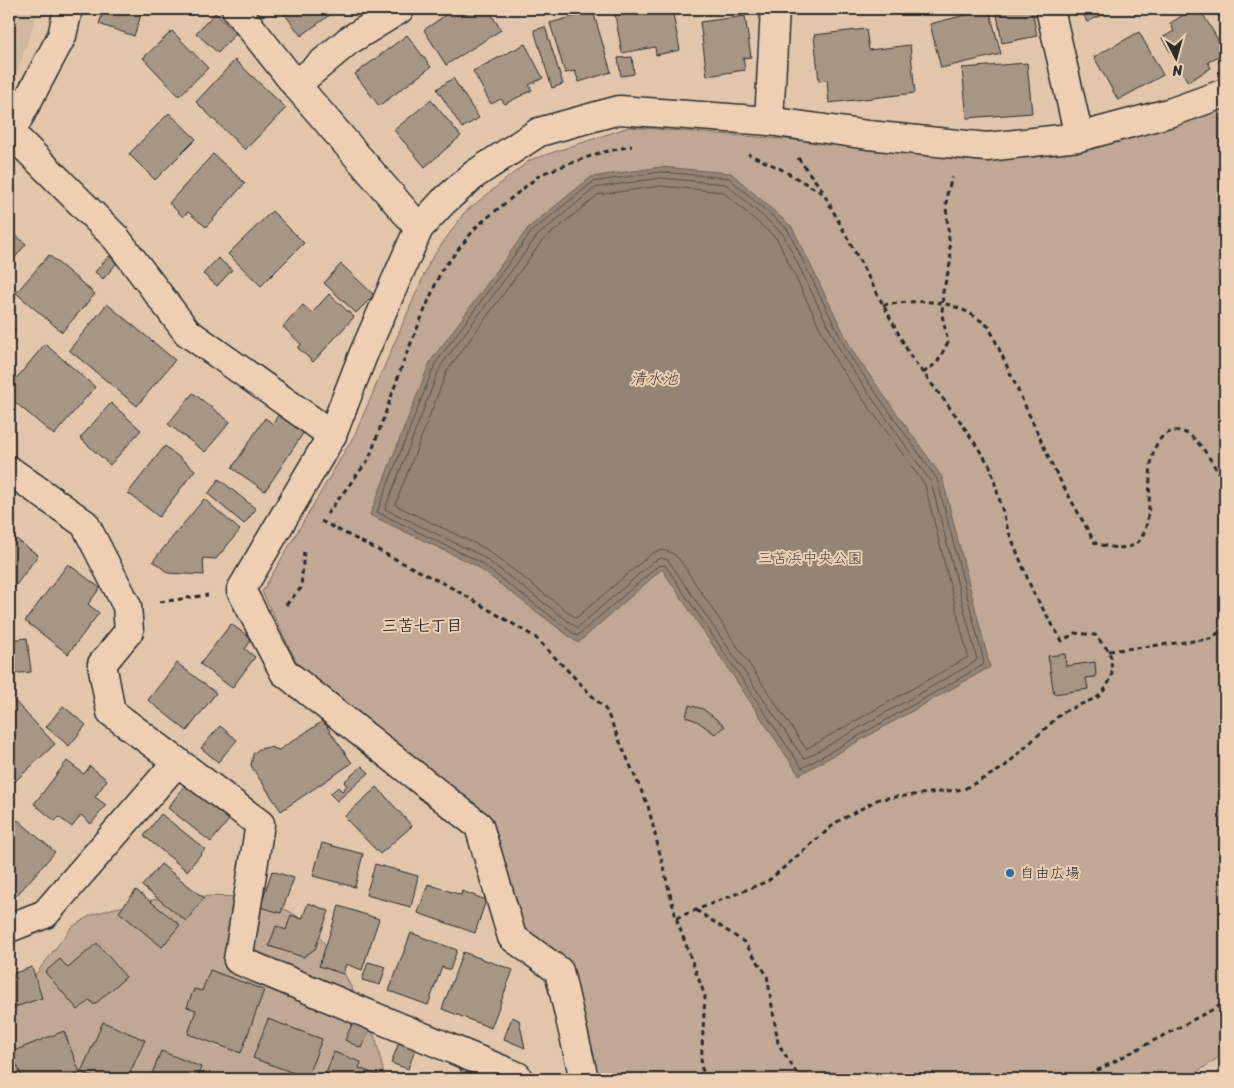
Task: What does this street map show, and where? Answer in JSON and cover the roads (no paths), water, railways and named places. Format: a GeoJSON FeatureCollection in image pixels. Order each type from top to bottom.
{"type":"FeatureCollection","features":[{"type":"Feature","properties":{"kind":"street"},"geometry":{"type":"LineString","coordinates":[[68,9],[62,36],[10,132],[116,238],[187,332],[332,435]]}},
{"type":"Feature","properties":{"kind":"street"},"geometry":{"type":"LineString","coordinates":[[236,9],[296,85],[419,228]]}},
{"type":"Feature","properties":{"kind":"street"},"geometry":{"type":"LineString","coordinates":[[296,85],[348,41],[400,9]]}},
{"type":"Feature","properties":{"kind":"street"},"geometry":{"type":"LineString","coordinates":[[769,120],[775,9]]}},
{"type":"Feature","properties":{"kind":"street"},"geometry":{"type":"LineString","coordinates":[[1050,9],[1079,137]]}},
{"type":"Feature","properties":{"kind":"street"},"geometry":{"type":"LineString","coordinates":[[584,1079],[559,971],[512,937],[479,826],[284,672],[241,590],[332,435],[363,355],[419,228],[443,202],[475,174],[539,132],[619,110],[769,120],[868,135],[987,147],[1079,137],[1172,112],[1225,93]]}},
{"type":"Feature","properties":{"kind":"street"},"geometry":{"type":"LineString","coordinates":[[9,471],[85,524],[127,606],[129,631],[102,664],[111,712],[260,824],[238,960],[517,1076]]}},
{"type":"Feature","properties":{"kind":"street"},"geometry":{"type":"LineString","coordinates":[[9,928],[45,914],[177,762]]}},
{"type":"Feature","properties":{"kind":"water","name":"清水池"},"geometry":{"type":"Polygon","coordinates":[[[661,167],[731,173],[792,227],[853,352],[942,477],[990,667],[799,775],[662,569],[578,643],[475,565],[370,515],[430,362],[528,228],[591,177],[661,167]]]}},
{"type":"Feature","properties":{"kind":"place","name":"自由広場"},"geometry":{"type":"Point","coordinates":[1010,873]}},
{"type":"Feature","properties":{"kind":"district","name":"三苫七丁目"},"geometry":{"type":"Point","coordinates":[422,625]}},
{"type":"Feature","properties":{"kind":"park label","name":"三苫浜中央公園"},"geometry":{"type":"Point","coordinates":[810,558]}}]}
